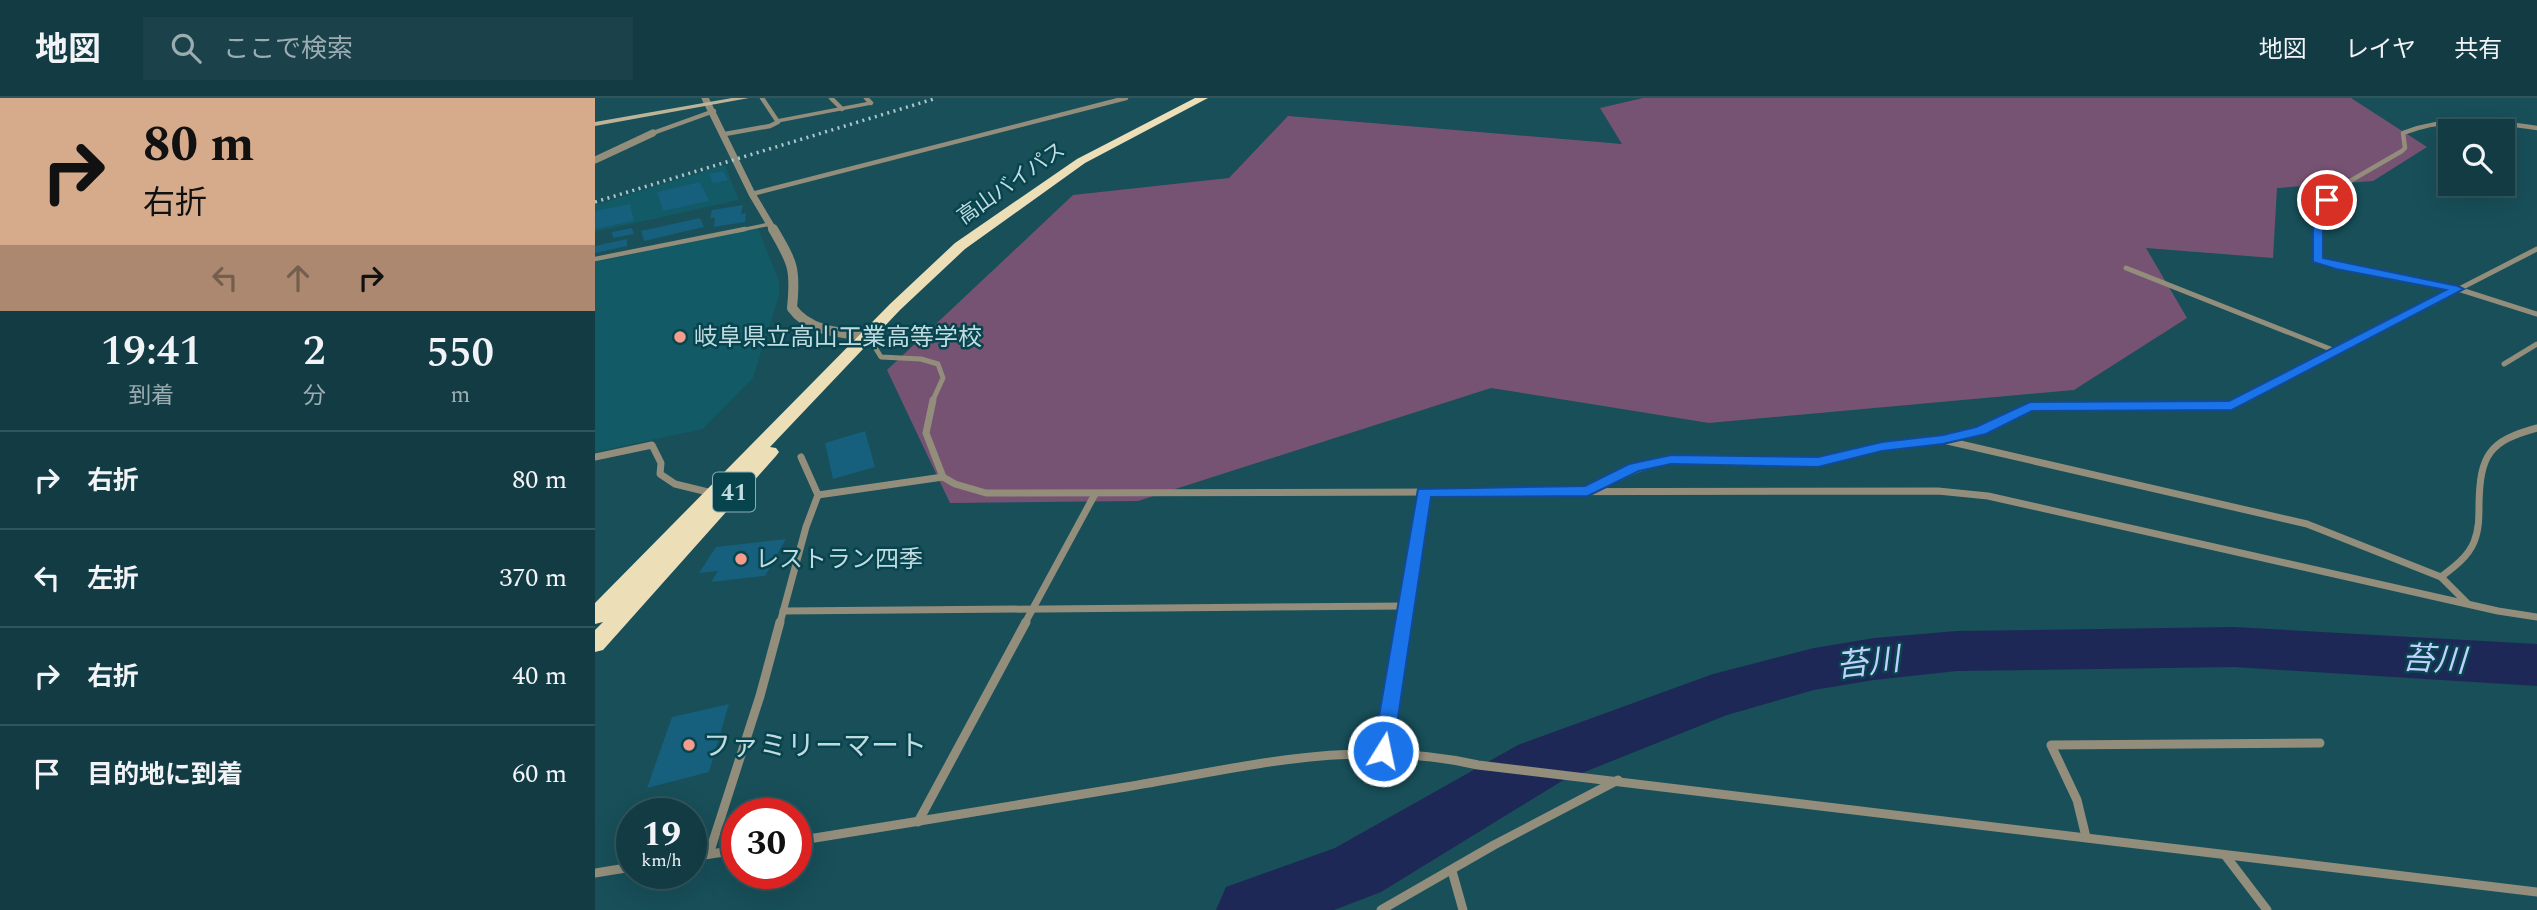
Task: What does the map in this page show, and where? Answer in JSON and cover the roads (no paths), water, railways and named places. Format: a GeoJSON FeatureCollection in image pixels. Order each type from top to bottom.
{"type":"FeatureCollection","features":[{"type":"Feature","properties":{"kind":"highway","name":"高山バイパス"},"geometry":{"type":"LineString","coordinates":[[595,617],[713,493],[943,261],[1029,195],[1102,149],[1203,98]]}},
{"type":"Feature","properties":{"kind":"highway","name":"高山バイパス"},"geometry":{"type":"LineString","coordinates":[[595,644],[759,464],[868,336]]}},
{"type":"Feature","properties":{"kind":"main road"},"geometry":{"type":"LineString","coordinates":[[595,124],[745,98]]}},
{"type":"Feature","properties":{"kind":"street"},"geometry":{"type":"LineString","coordinates":[[725,134],[770,126],[778,121],[762,98]]}},
{"type":"Feature","properties":{"kind":"street"},"geometry":{"type":"LineString","coordinates":[[831,98],[842,109]]}},
{"type":"Feature","properties":{"kind":"street"},"geometry":{"type":"LineString","coordinates":[[866,98],[871,103]]}},
{"type":"Feature","properties":{"kind":"street"},"geometry":{"type":"LineString","coordinates":[[752,194],[1126,98]]}},
{"type":"Feature","properties":{"kind":"street"},"geometry":{"type":"LineString","coordinates":[[595,160],[709,104],[752,194],[791,260],[795,277],[792,307],[797,315],[804,322],[828,331],[868,336],[881,356],[921,359],[938,364],[943,378],[929,408],[926,433],[943,477]]}},
{"type":"Feature","properties":{"kind":"street"},"geometry":{"type":"LineString","coordinates":[[2537,128],[2451,123],[2418,127],[2403,133],[2405,148],[2402,151],[2332,192],[2318,228],[2317,260],[2458,289],[2537,314]]}},
{"type":"Feature","properties":{"kind":"street"},"geometry":{"type":"LineString","coordinates":[[1588,491],[1635,467],[1651,462],[1818,462],[1882,447],[1980,431],[2030,407],[2232,405],[2537,249]]}},
{"type":"Feature","properties":{"kind":"street"},"geometry":{"type":"LineString","coordinates":[[2126,268],[2338,352]]}},
{"type":"Feature","properties":{"kind":"street"},"geometry":{"type":"LineString","coordinates":[[2504,364],[2537,344]]}},
{"type":"Feature","properties":{"kind":"street"},"geometry":{"type":"LineString","coordinates":[[2441,577],[2454,567],[2473,543],[2481,477],[2493,446],[2506,438],[2537,428]]}},
{"type":"Feature","properties":{"kind":"street"},"geometry":{"type":"LineString","coordinates":[[1943,439],[2307,524],[2441,577],[2467,604]]}},
{"type":"Feature","properties":{"kind":"street"},"geometry":{"type":"LineString","coordinates":[[595,457],[652,445],[661,463],[660,474],[675,484],[713,493]]}},
{"type":"Feature","properties":{"kind":"street"},"geometry":{"type":"LineString","coordinates":[[721,852],[709,854],[760,696],[806,527],[818,495],[801,457]]}},
{"type":"Feature","properties":{"kind":"street"},"geometry":{"type":"LineString","coordinates":[[818,495],[943,477],[955,484],[986,493],[1890,490],[1988,496],[2467,604],[2537,617]]}},
{"type":"Feature","properties":{"kind":"street"},"geometry":{"type":"LineString","coordinates":[[1383,751],[1424,493]]}},
{"type":"Feature","properties":{"kind":"street"},"geometry":{"type":"LineString","coordinates":[[918,822],[1095,494]]}},
{"type":"Feature","properties":{"kind":"street"},"geometry":{"type":"LineString","coordinates":[[783,611],[1408,606]]}},
{"type":"Feature","properties":{"kind":"street"},"geometry":{"type":"LineString","coordinates":[[2086,837],[2077,800],[2051,745],[2320,743]]}},
{"type":"Feature","properties":{"kind":"street"},"geometry":{"type":"LineString","coordinates":[[812,839],[1264,764],[1383,751],[1457,759],[1478,765],[2537,892]]}},
{"type":"Feature","properties":{"kind":"street"},"geometry":{"type":"LineString","coordinates":[[1381,910],[1452,872],[1495,845],[1619,780]]}},
{"type":"Feature","properties":{"kind":"street"},"geometry":{"type":"LineString","coordinates":[[2225,855],[2267,910]]}},
{"type":"Feature","properties":{"kind":"street"},"geometry":{"type":"LineString","coordinates":[[595,873],[616,870]]}},
{"type":"Feature","properties":{"kind":"street"},"geometry":{"type":"LineString","coordinates":[[1452,872],[1463,910]]}},
{"type":"Feature","properties":{"kind":"lane"},"geometry":{"type":"LineString","coordinates":[[778,121],[871,103]]}},
{"type":"Feature","properties":{"kind":"lane"},"geometry":{"type":"LineString","coordinates":[[595,259],[770,224]]}},
{"type":"Feature","properties":{"kind":"waterway","name":"苔川"},"geometry":{"type":"LineString","coordinates":[[1251,910],[1357,870],[1540,763],[1713,696],[1814,669],[1874,659],[1957,651],[2234,647],[2537,665]]}},
{"type":"Feature","properties":{"kind":"railway"},"geometry":{"type":"LineString","coordinates":[[595,202],[937,98]]}},
{"type":"Feature","properties":{"kind":"place","name":"岐阜県立高山工業高等学校"},"geometry":{"type":"Point","coordinates":[680,337]}},
{"type":"Feature","properties":{"kind":"place","name":"レストラン四季"},"geometry":{"type":"Point","coordinates":[741,559]}},
{"type":"Feature","properties":{"kind":"place","name":"ファミリーマート"},"geometry":{"type":"Point","coordinates":[689,745]}}]}
